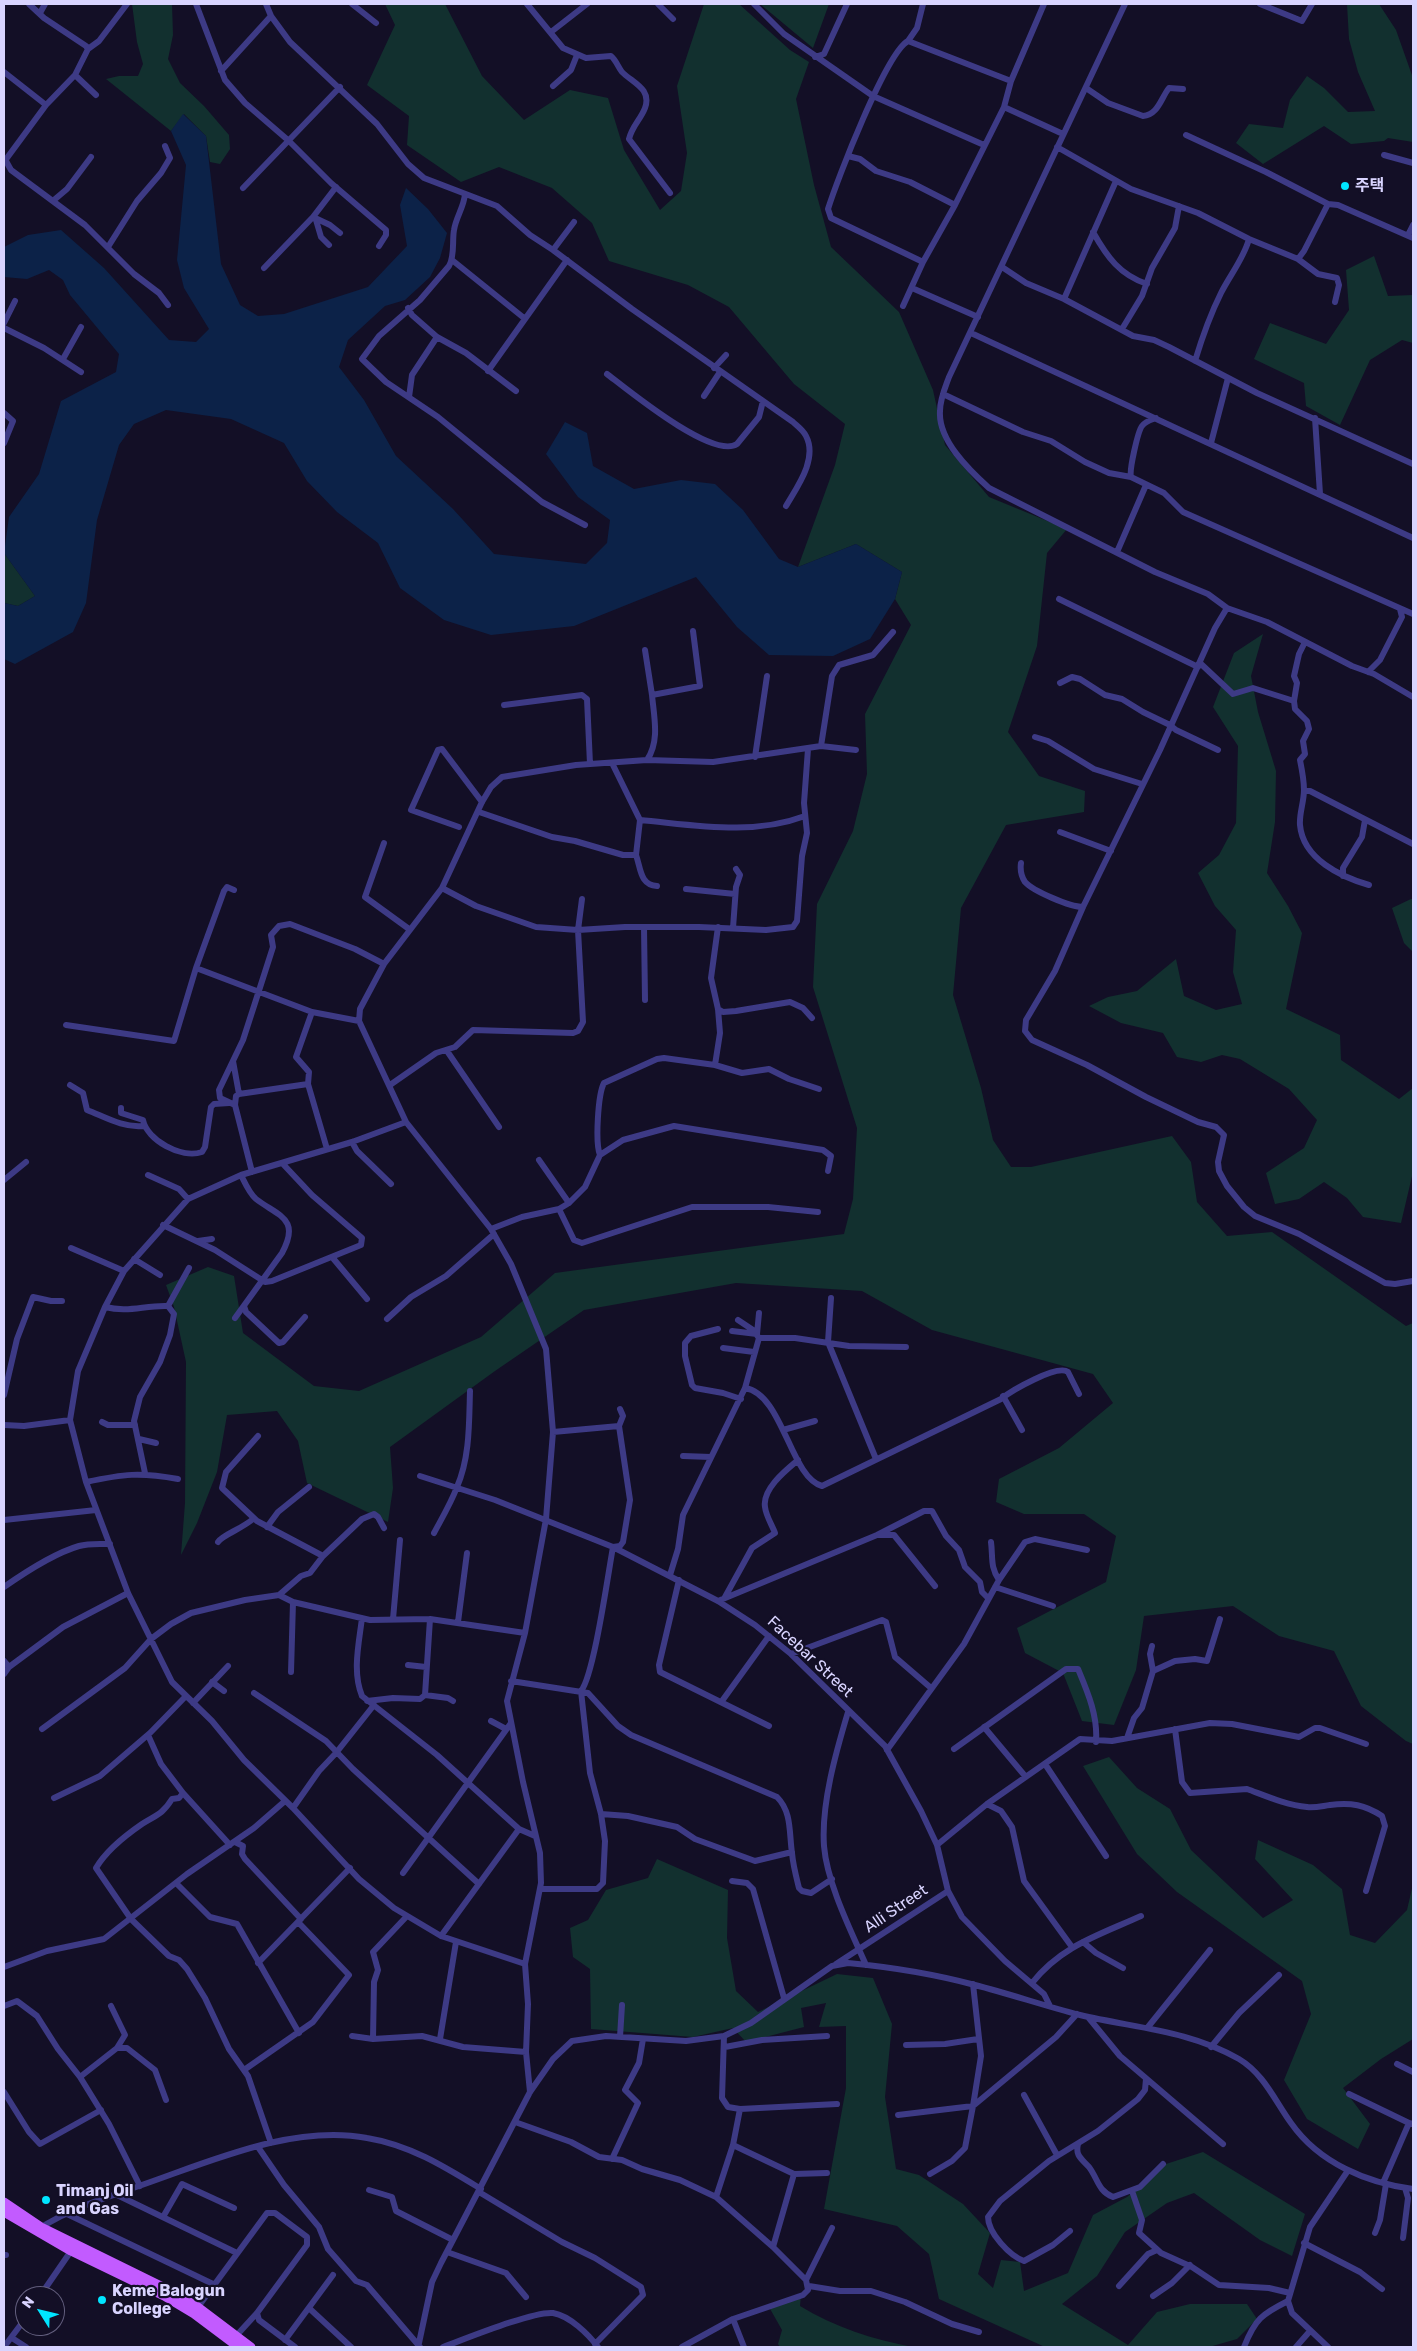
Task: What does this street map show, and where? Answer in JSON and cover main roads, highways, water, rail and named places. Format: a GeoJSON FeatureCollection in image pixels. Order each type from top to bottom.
{"type":"FeatureCollection","features":[{"type":"Feature","properties":{"kind":"main road"},"geometry":{"type":"LineString","coordinates":[[4,2202],[41,2226],[161,2286],[198,2307],[251,2347]]}},
{"type":"Feature","properties":{"kind":"main road"},"geometry":{"type":"LineString","coordinates":[[4,2212],[71,2251],[164,2296],[194,2314],[238,2347]]}},
{"type":"Feature","properties":{"kind":"water"},"geometry":{"type":"Polygon","coordinates":[[[183,114],[206,136],[221,264],[240,305],[258,316],[284,314],[368,287],[407,246],[400,205],[406,188],[428,209],[447,233],[440,258],[430,277],[405,300],[385,306],[348,340],[339,367],[364,400],[396,456],[453,509],[494,554],[586,564],[607,543],[610,520],[578,497],[546,454],[565,422],[587,433],[593,466],[634,489],[681,480],[715,484],[743,510],[779,559],[798,567],[856,544],[902,572],[895,599],[870,639],[833,656],[769,655],[737,627],[696,577],[574,626],[491,635],[444,620],[400,588],[378,543],[337,512],[307,481],[284,443],[231,419],[166,410],[134,424],[119,445],[97,520],[86,603],[73,632],[15,664],[4,659],[4,603],[18,606],[35,596],[4,553],[9,517],[39,474],[61,401],[116,372],[119,354],[70,295],[63,280],[49,270],[27,279],[4,277],[4,247],[28,235],[61,230],[104,268],[169,340],[196,342],[209,329],[184,288],[177,260],[186,165],[171,131],[183,114]]]}},
{"type":"Feature","properties":{"kind":"place","name":"주택"},"geometry":{"type":"Point","coordinates":[1345,186]}},
{"type":"Feature","properties":{"kind":"place","name":"Timanj Oil and Gas"},"geometry":{"type":"Point","coordinates":[46,2200]}},
{"type":"Feature","properties":{"kind":"place","name":"Keme Balogun College"},"geometry":{"type":"Point","coordinates":[102,2300]}}]}
